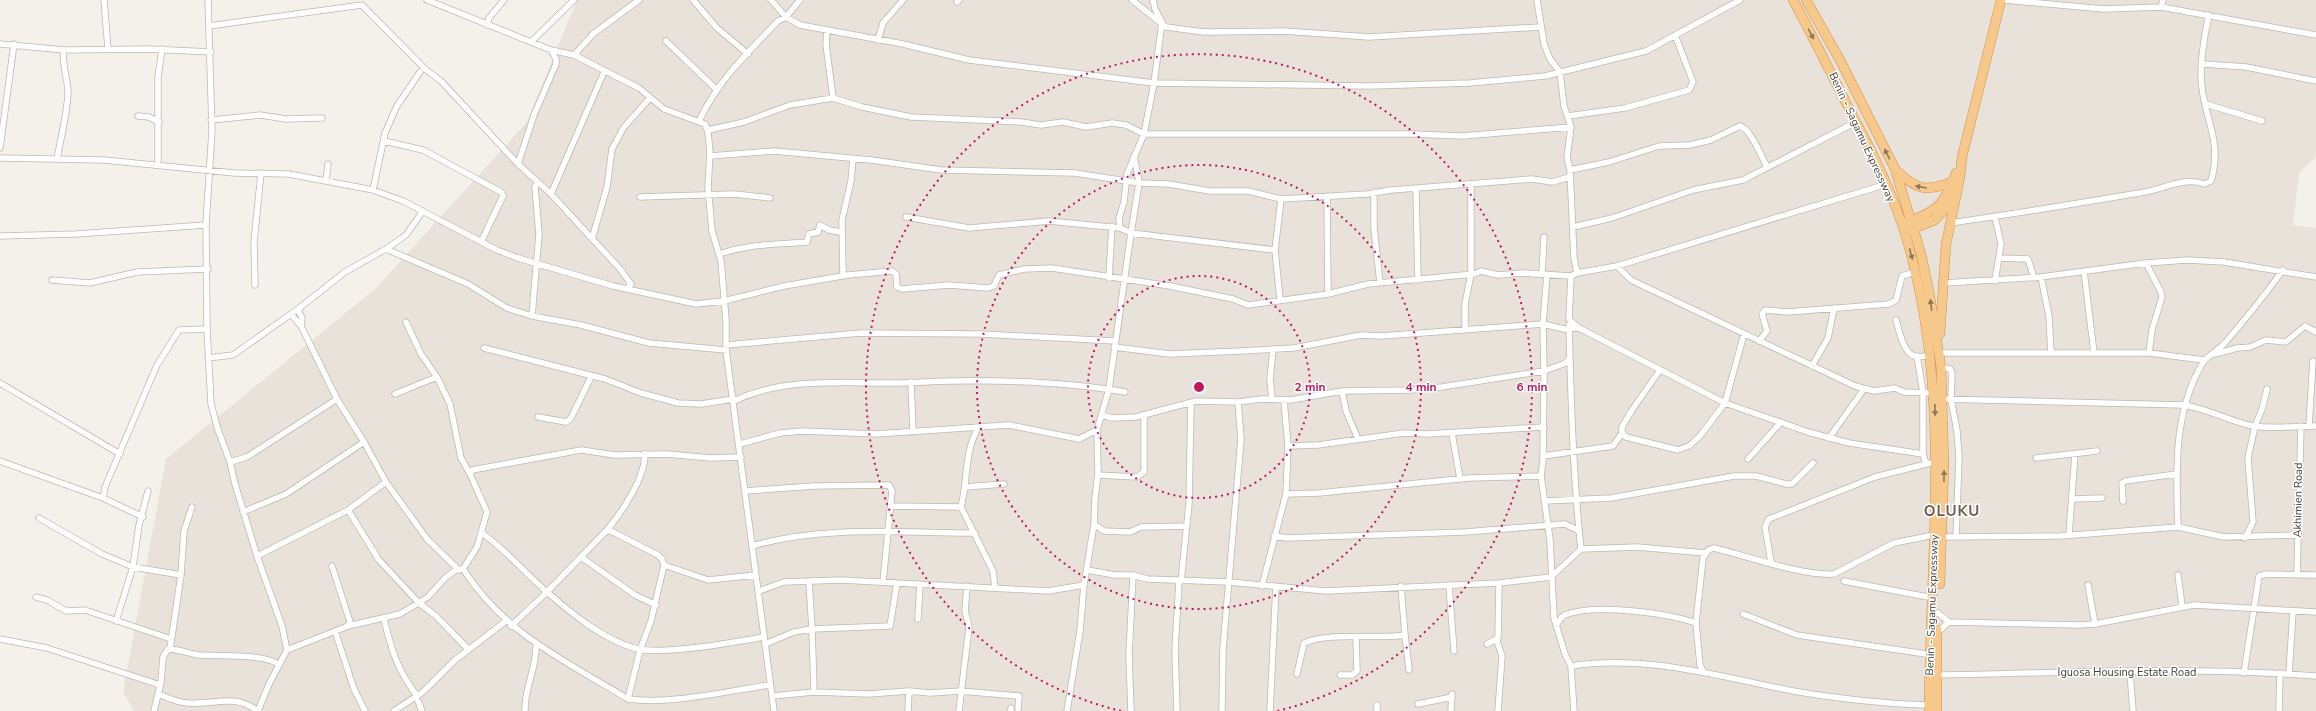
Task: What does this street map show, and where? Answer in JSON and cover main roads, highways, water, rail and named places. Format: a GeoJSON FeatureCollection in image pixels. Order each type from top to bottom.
{"type":"FeatureCollection","features":[{"type":"Feature","properties":{"kind":"highway","name":"Benin - Sagamu Expressway"},"geometry":{"type":"LineString","coordinates":[[1793,0],[1887,184],[1903,227],[1915,272],[1930,356],[1934,393],[1939,536],[1933,598],[1934,655],[1929,708]]}},
{"type":"Feature","properties":{"kind":"highway"},"geometry":{"type":"LineString","coordinates":[[1806,0],[1840,60],[1895,169],[1913,224],[1929,291],[1946,399],[1944,465],[1939,536],[1938,613],[1934,655],[1937,675],[1937,711]]}},
{"type":"Feature","properties":{"kind":"highway"},"geometry":{"type":"LineString","coordinates":[[1939,349],[1950,223],[1962,157],[2001,0]]}},
{"type":"Feature","properties":{"kind":"highway"},"geometry":{"type":"LineString","coordinates":[[1913,224],[1941,204],[1949,192],[1962,157]]}},
{"type":"Feature","properties":{"kind":"highway"},"geometry":{"type":"LineString","coordinates":[[1895,169],[1913,186],[1920,188],[1932,188],[1952,182]]}},
{"type":"Feature","properties":{"kind":"highway"},"geometry":{"type":"LineString","coordinates":[[1903,227],[1935,220],[1956,195]]}},
{"type":"Feature","properties":{"kind":"district","name":"OLUKU"},"geometry":{"type":"Point","coordinates":[1952,511]}}]}
